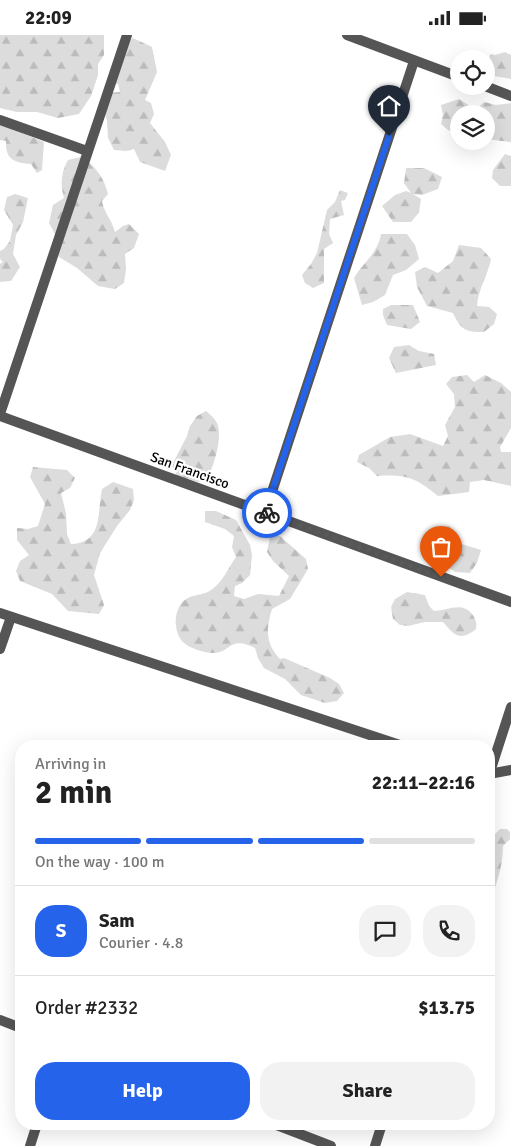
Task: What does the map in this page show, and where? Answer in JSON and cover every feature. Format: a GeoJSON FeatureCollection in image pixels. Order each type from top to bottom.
{"type":"FeatureCollection","features":[{"type":"Feature","properties":{"kind":"street"},"geometry":{"type":"LineString","coordinates":[[0,415],[127,35]]}},
{"type":"Feature","properties":{"kind":"street"},"geometry":{"type":"LineString","coordinates":[[347,35],[450,74]]}},
{"type":"Feature","properties":{"kind":"street"},"geometry":{"type":"LineString","coordinates":[[265,513],[414,61]]}},
{"type":"Feature","properties":{"kind":"street"},"geometry":{"type":"LineString","coordinates":[[495,89],[511,95]]}},
{"type":"Feature","properties":{"kind":"street"},"geometry":{"type":"LineString","coordinates":[[0,120],[87,151]]}},
{"type":"Feature","properties":{"kind":"street","name":"San Francisco"},"geometry":{"type":"LineString","coordinates":[[0,415],[511,603]]}},
{"type":"Feature","properties":{"kind":"street"},"geometry":{"type":"LineString","coordinates":[[0,613],[385,740]]}},
{"type":"Feature","properties":{"kind":"street"},"geometry":{"type":"LineString","coordinates":[[0,649],[11,617]]}},
{"type":"Feature","properties":{"kind":"street"},"geometry":{"type":"LineString","coordinates":[[495,756],[511,707]]}},
{"type":"Feature","properties":{"kind":"street"},"geometry":{"type":"LineString","coordinates":[[495,774],[511,770]]}},
{"type":"Feature","properties":{"kind":"street"},"geometry":{"type":"LineString","coordinates":[[0,1020],[15,1026]]}},
{"type":"Feature","properties":{"kind":"street"},"geometry":{"type":"LineString","coordinates":[[30,1146],[35,1130]]}},
{"type":"Feature","properties":{"kind":"street"},"geometry":{"type":"LineString","coordinates":[[290,1130],[331,1146]]}},
{"type":"Feature","properties":{"kind":"street"},"geometry":{"type":"LineString","coordinates":[[375,1146],[380,1130]]}},
{"type":"Feature","properties":{"kind":"green space"},"geometry":{"type":"Polygon","coordinates":[[[0,35],[104,35],[104,55],[98,64],[98,75],[91,96],[79,114],[58,118],[37,112],[17,112],[0,108],[0,35]]]}},
{"type":"Feature","properties":{"kind":"green space"},"geometry":{"type":"Polygon","coordinates":[[[133,38],[152,47],[157,72],[145,100],[151,103],[154,114],[150,123],[165,142],[171,155],[165,171],[140,162],[134,149],[126,151],[114,150],[108,138],[107,121],[102,103],[108,93],[120,92],[118,84],[107,83],[116,68],[117,48],[133,38]]]}},
{"type":"Feature","properties":{"kind":"green space"},"geometry":{"type":"Polygon","coordinates":[[[505,52],[511,55],[511,79],[495,76],[495,55],[505,52]]]}},
{"type":"Feature","properties":{"kind":"green space"},"geometry":{"type":"Polygon","coordinates":[[[459,99],[468,105],[450,105],[450,131],[441,124],[443,115],[441,105],[459,99]]]}},
{"type":"Feature","properties":{"kind":"green space"},"geometry":{"type":"Polygon","coordinates":[[[484,102],[496,105],[511,103],[511,142],[495,140],[495,105],[481,105],[484,102]]]}},
{"type":"Feature","properties":{"kind":"green space"},"geometry":{"type":"Polygon","coordinates":[[[0,124],[44,142],[42,170],[37,173],[31,164],[20,163],[9,156],[6,141],[0,140],[0,124]]]}},
{"type":"Feature","properties":{"kind":"green space"},"geometry":{"type":"Polygon","coordinates":[[[505,154],[511,156],[511,186],[500,186],[492,178],[493,170],[505,154]]]}},
{"type":"Feature","properties":{"kind":"green space"},"geometry":{"type":"Polygon","coordinates":[[[81,157],[95,168],[104,183],[108,194],[102,201],[115,232],[129,224],[139,234],[134,248],[125,254],[126,270],[124,283],[115,289],[98,286],[77,268],[59,257],[55,242],[56,236],[49,223],[53,205],[64,198],[62,178],[68,160],[81,157]]]}},
{"type":"Feature","properties":{"kind":"green space"},"geometry":{"type":"Polygon","coordinates":[[[406,168],[424,168],[442,177],[438,189],[422,195],[413,194],[421,199],[419,212],[411,222],[393,222],[382,206],[395,195],[406,191],[411,193],[404,183],[406,168]]]}},
{"type":"Feature","properties":{"kind":"green space"},"geometry":{"type":"Polygon","coordinates":[[[340,190],[348,193],[345,200],[341,201],[344,215],[330,219],[329,234],[333,243],[324,249],[324,283],[313,288],[305,283],[302,275],[317,253],[327,210],[335,202],[340,190]]]}},
{"type":"Feature","properties":{"kind":"green space"},"geometry":{"type":"Polygon","coordinates":[[[15,194],[28,198],[23,222],[16,235],[13,254],[20,267],[11,281],[0,282],[0,264],[3,262],[0,259],[0,251],[10,241],[13,225],[4,210],[7,197],[15,194]]]}},
{"type":"Feature","properties":{"kind":"green space"},"geometry":{"type":"Polygon","coordinates":[[[381,234],[407,234],[415,245],[419,259],[406,270],[393,275],[385,295],[373,302],[362,305],[354,278],[377,247],[381,234]]]}},
{"type":"Feature","properties":{"kind":"green space"},"geometry":{"type":"Polygon","coordinates":[[[459,245],[481,248],[491,259],[479,294],[477,306],[489,307],[497,314],[494,324],[484,332],[464,329],[453,313],[427,306],[417,287],[415,272],[425,267],[438,273],[453,261],[459,245]]]}},
{"type":"Feature","properties":{"kind":"green space"},"geometry":{"type":"Polygon","coordinates":[[[391,305],[413,305],[420,322],[411,329],[387,325],[383,309],[391,305]]]}},
{"type":"Feature","properties":{"kind":"green space"},"geometry":{"type":"Polygon","coordinates":[[[409,345],[419,351],[434,354],[436,365],[396,373],[389,358],[394,347],[409,345]]]}},
{"type":"Feature","properties":{"kind":"green space"},"geometry":{"type":"Polygon","coordinates":[[[467,375],[474,382],[485,375],[501,383],[511,392],[511,428],[500,447],[501,452],[511,452],[511,486],[484,480],[470,482],[469,492],[438,496],[411,478],[377,476],[369,468],[357,462],[359,455],[390,437],[410,434],[443,446],[448,436],[445,425],[455,407],[454,394],[446,384],[452,377],[467,375]]]}},
{"type":"Feature","properties":{"kind":"green space"},"geometry":{"type":"Polygon","coordinates":[[[206,411],[217,423],[219,436],[215,459],[207,479],[198,482],[177,476],[172,465],[190,426],[197,416],[206,411]]]}},
{"type":"Feature","properties":{"kind":"green space"},"geometry":{"type":"Polygon","coordinates":[[[33,467],[67,470],[75,478],[70,488],[61,493],[66,513],[67,534],[71,544],[82,542],[94,532],[99,516],[102,489],[113,482],[133,489],[134,500],[130,510],[117,526],[100,553],[94,575],[104,605],[99,614],[68,611],[52,594],[20,581],[16,571],[20,561],[29,555],[17,540],[17,528],[28,529],[38,526],[45,504],[30,477],[33,467]]]}},
{"type":"Feature","properties":{"kind":"green space"},"geometry":{"type":"Polygon","coordinates":[[[205,511],[216,511],[236,520],[250,545],[252,555],[250,575],[242,583],[235,586],[234,596],[244,599],[258,594],[279,596],[289,576],[273,561],[267,552],[270,537],[280,536],[306,559],[308,569],[290,599],[272,609],[268,629],[269,641],[280,659],[284,658],[330,678],[339,684],[344,693],[337,701],[325,703],[301,695],[285,679],[264,668],[255,648],[246,644],[235,644],[219,652],[210,653],[190,647],[178,635],[176,618],[178,608],[188,598],[207,592],[215,587],[236,557],[232,547],[234,536],[225,529],[205,522],[205,511]]]}},
{"type":"Feature","properties":{"kind":"green space"},"geometry":{"type":"Polygon","coordinates":[[[449,526],[455,532],[455,542],[481,550],[477,563],[470,573],[455,572],[444,564],[443,553],[431,554],[429,547],[430,538],[436,528],[449,526]]]}},
{"type":"Feature","properties":{"kind":"green space"},"geometry":{"type":"Polygon","coordinates":[[[407,592],[425,595],[429,606],[434,611],[459,607],[468,610],[475,620],[476,629],[461,636],[454,633],[443,622],[425,622],[408,626],[400,625],[393,619],[391,607],[395,599],[407,592]]]}},
{"type":"Feature","properties":{"kind":"green space"},"geometry":{"type":"Polygon","coordinates":[[[500,829],[507,829],[510,832],[510,839],[503,846],[500,871],[495,887],[495,834],[500,829]]]}},
{"type":"Feature","properties":{"kind":"way so far"},"geometry":{"type":"LineString","coordinates":[[267,513],[441,577]]}},
{"type":"Feature","properties":{"kind":"route"},"geometry":{"type":"LineString","coordinates":[[267,513],[265,513],[389,136]]}}]}
